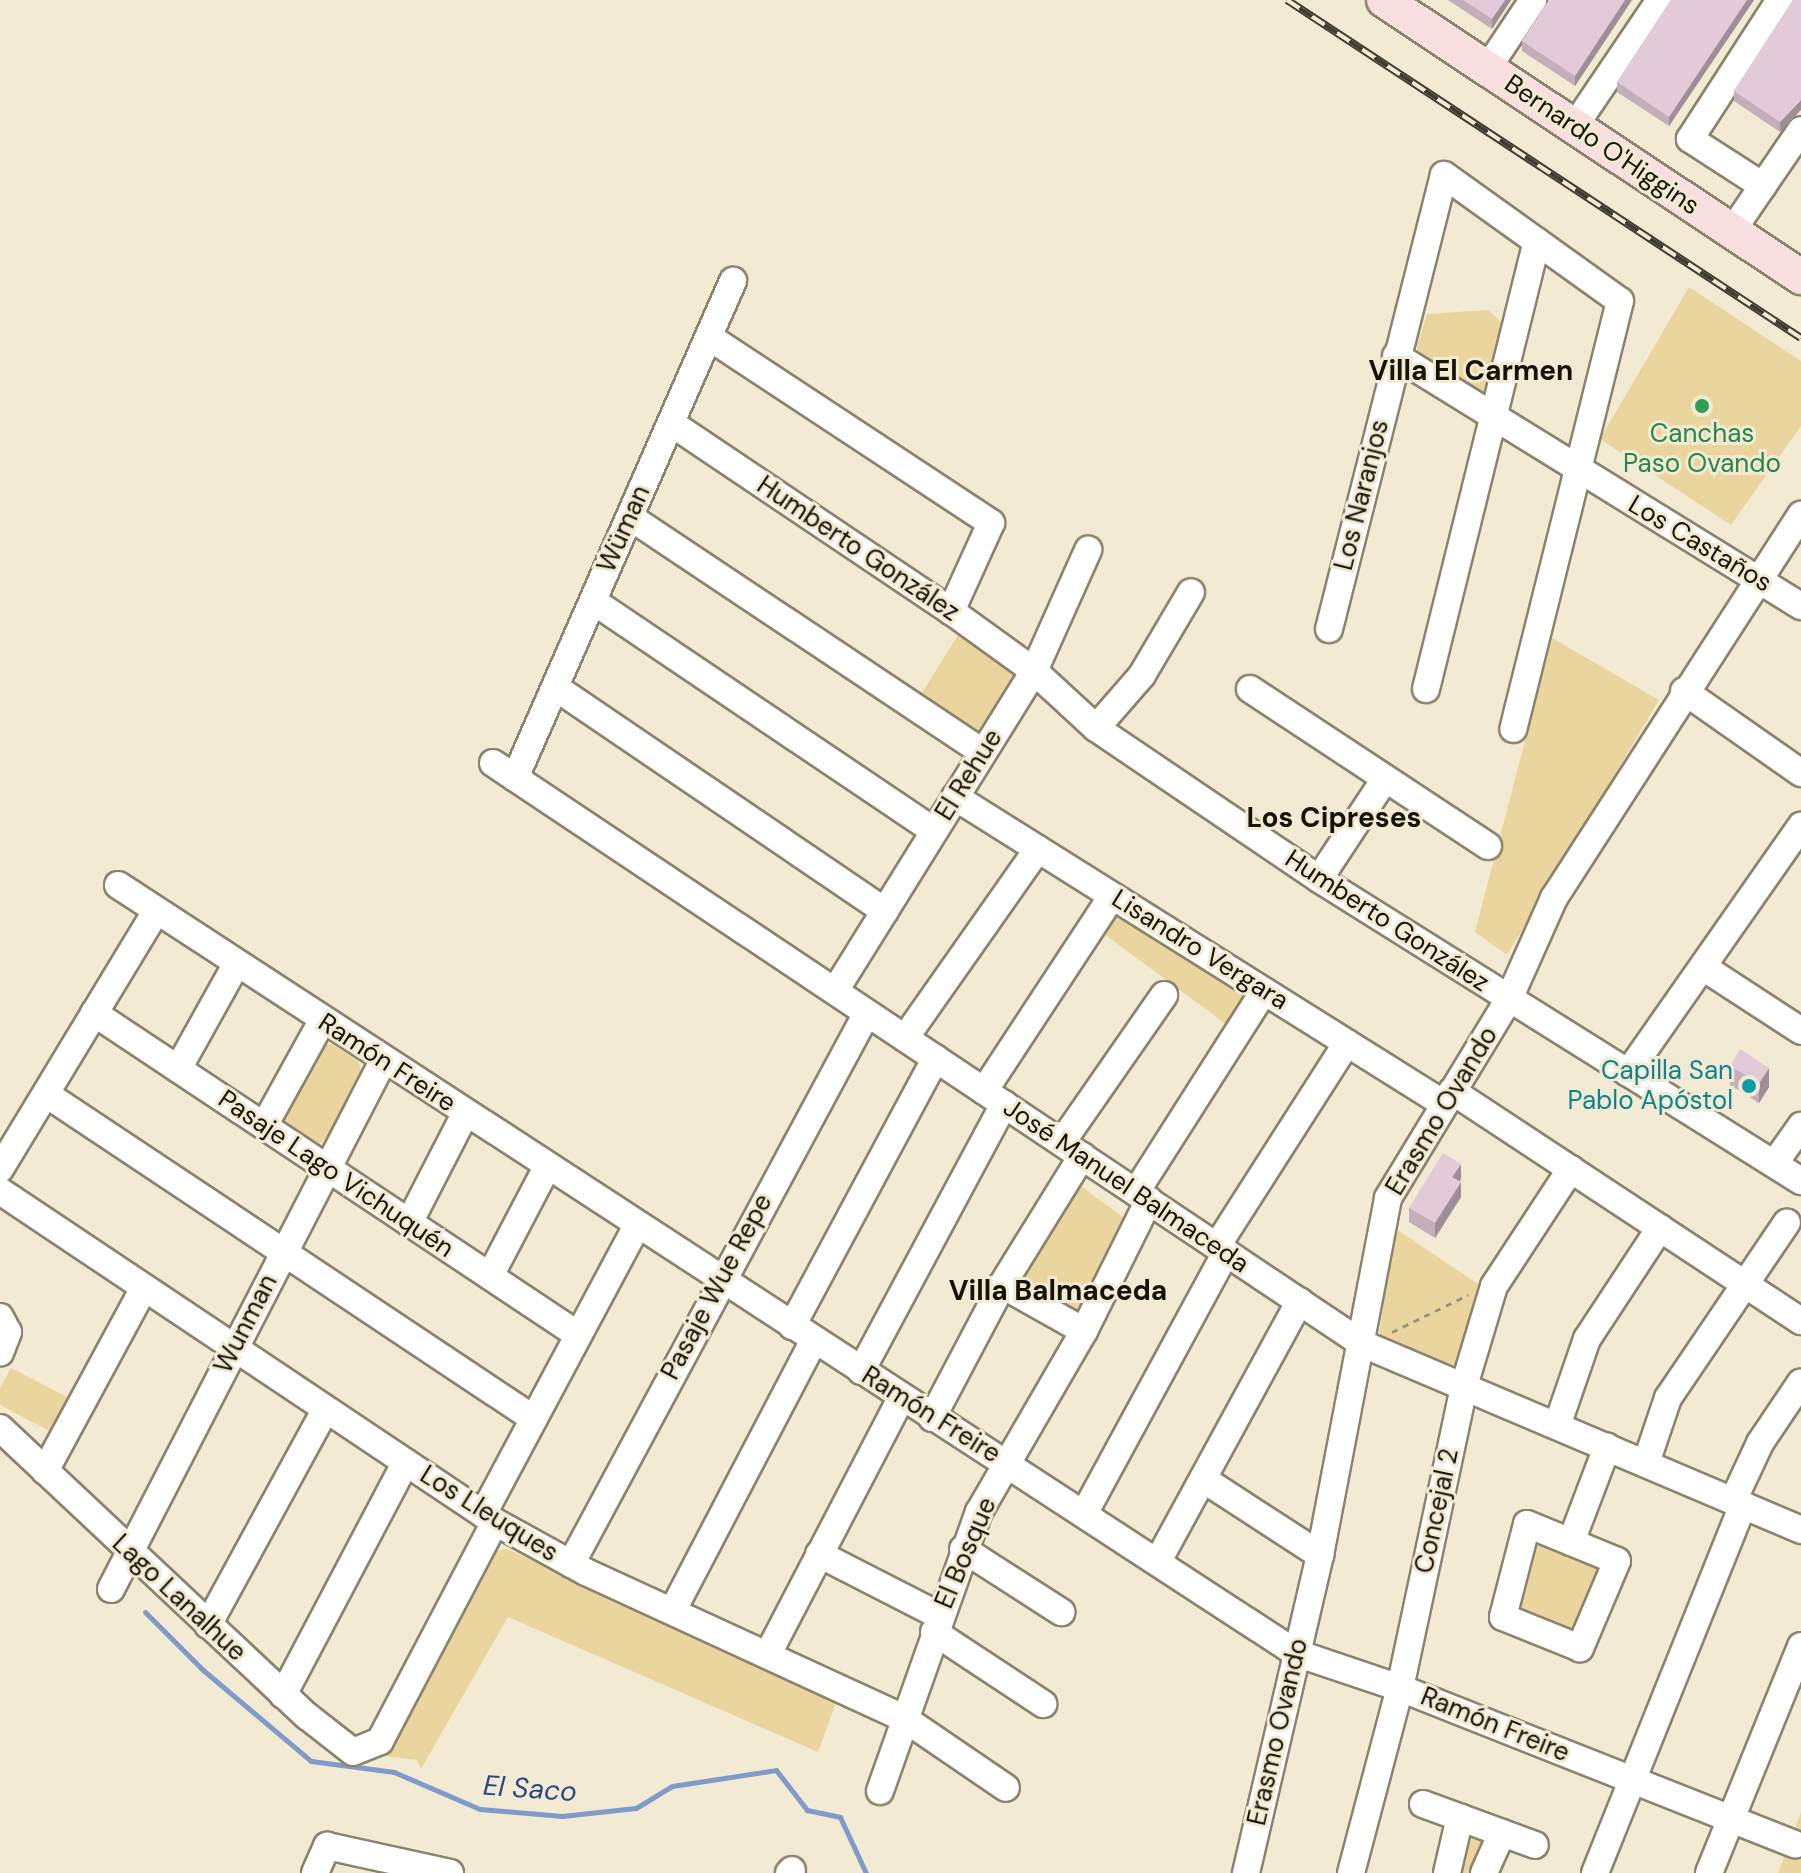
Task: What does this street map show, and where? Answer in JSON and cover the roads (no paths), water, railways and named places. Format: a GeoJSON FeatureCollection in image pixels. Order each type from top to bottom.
{"type":"FeatureCollection","features":[{"type":"Feature","properties":{"kind":"main road","name":"Bernardo O'Higgins"},"geometry":{"type":"LineString","coordinates":[[1399,4],[1487,69],[1801,277]]}},
{"type":"Feature","properties":{"kind":"street"},"geometry":{"type":"LineString","coordinates":[[1487,69],[1533,0]]}},
{"type":"Feature","properties":{"kind":"street"},"geometry":{"type":"LineString","coordinates":[[1574,127],[1660,0]]}},
{"type":"Feature","properties":{"kind":"street"},"geometry":{"type":"LineString","coordinates":[[1763,186],[1690,139],[1780,0]]}},
{"type":"Feature","properties":{"kind":"street"},"geometry":{"type":"LineString","coordinates":[[1732,231],[1801,130]]}},
{"type":"Feature","properties":{"kind":"street","name":"Los Naranjos"},"geometry":{"type":"LineString","coordinates":[[1329,629],[1444,175],[1537,242]]}},
{"type":"Feature","properties":{"kind":"street"},"geometry":{"type":"LineString","coordinates":[[1426,689],[1537,242],[1620,301],[1513,729]]}},
{"type":"Feature","properties":{"kind":"street","name":"Wüman"},"geometry":{"type":"LineString","coordinates":[[504,770],[555,687],[733,281]]}},
{"type":"Feature","properties":{"kind":"street"},"geometry":{"type":"LineString","coordinates":[[709,337],[991,523],[951,611]]}},
{"type":"Feature","properties":{"kind":"street","name":"Los Castaños"},"geometry":{"type":"LineString","coordinates":[[1396,356],[1801,606]]}},
{"type":"Feature","properties":{"kind":"street","name":"Humberto González"},"geometry":{"type":"LineString","coordinates":[[671,423],[951,611],[1034,671],[1096,728],[1319,879],[1801,1181]]}},
{"type":"Feature","properties":{"kind":"street","name":"Erasmo Ovando"},"geometry":{"type":"LineString","coordinates":[[1246,1873],[1296,1653],[1374,1339],[1388,1198],[1509,999],[1554,898],[1684,691],[1801,515]]}},
{"type":"Feature","properties":{"kind":"street"},"geometry":{"type":"LineString","coordinates":[[630,517],[983,752]]}},
{"type":"Feature","properties":{"kind":"street","name":"El Rehue"},"geometry":{"type":"LineString","coordinates":[[835,991],[1034,671],[1088,550]]}},
{"type":"Feature","properties":{"kind":"street"},"geometry":{"type":"LineString","coordinates":[[1096,728],[1142,675],[1191,592]]}},
{"type":"Feature","properties":{"kind":"street"},"geometry":{"type":"LineString","coordinates":[[593,601],[934,831]]}},
{"type":"Feature","properties":{"kind":"street"},"geometry":{"type":"LineString","coordinates":[[555,687],[885,911]]}},
{"type":"Feature","properties":{"kind":"street"},"geometry":{"type":"LineString","coordinates":[[1250,689],[1488,846]]}},
{"type":"Feature","properties":{"kind":"street"},"geometry":{"type":"LineString","coordinates":[[1684,691],[1801,773]]}},
{"type":"Feature","properties":{"kind":"street","name":"José Manuel Balmaceda"},"geometry":{"type":"LineString","coordinates":[[504,770],[1300,1301],[1464,1386],[1801,1530]]}},
{"type":"Feature","properties":{"kind":"street"},"geometry":{"type":"LineString","coordinates":[[1319,879],[1385,779]]}},
{"type":"Feature","properties":{"kind":"street","name":"Lisandro Vergara"},"geometry":{"type":"LineString","coordinates":[[955,797],[1347,1043],[1448,1097],[1571,1169],[1801,1321]]}},
{"type":"Feature","properties":{"kind":"street"},"geometry":{"type":"LineString","coordinates":[[1628,1073],[1801,826]]}},
{"type":"Feature","properties":{"kind":"street"},"geometry":{"type":"LineString","coordinates":[[905,1038],[1038,849]]}},
{"type":"Feature","properties":{"kind":"street","name":"Ramón Freire"},"geometry":{"type":"LineString","coordinates":[[118,885],[901,1398],[1085,1512],[1296,1653],[1400,1688],[1795,1844]]}},
{"type":"Feature","properties":{"kind":"street"},"geometry":{"type":"LineString","coordinates":[[861,1371],[994,1097],[1112,896]]}},
{"type":"Feature","properties":{"kind":"street"},"geometry":{"type":"LineString","coordinates":[[0,1169],[156,911]]}},
{"type":"Feature","properties":{"kind":"street"},"geometry":{"type":"LineString","coordinates":[[178,1069],[236,965]]}},
{"type":"Feature","properties":{"kind":"street"},"geometry":{"type":"LineString","coordinates":[[1703,967],[1801,1031]]}},
{"type":"Feature","properties":{"kind":"street","name":"El Bosque"},"geometry":{"type":"LineString","coordinates":[[880,1791],[963,1549],[1084,1331],[1143,1196],[1264,991]]}},
{"type":"Feature","properties":{"kind":"street"},"geometry":{"type":"LineString","coordinates":[[932,1418],[1072,1149],[1164,995]]}},
{"type":"Feature","properties":{"kind":"street","name":"Pasaje Lago Vichuquén"},"geometry":{"type":"LineString","coordinates":[[94,1013],[577,1334]]}},
{"type":"Feature","properties":{"kind":"street","name":"Pasaje Wue Repe"},"geometry":{"type":"LineString","coordinates":[[571,1564],[720,1279],[867,1013]]}},
{"type":"Feature","properties":{"kind":"street"},"geometry":{"type":"LineString","coordinates":[[264,1126],[322,1021]]}},
{"type":"Feature","properties":{"kind":"street"},"geometry":{"type":"LineString","coordinates":[[1085,1512],[1221,1249],[1347,1043]]}},
{"type":"Feature","properties":{"kind":"street"},"geometry":{"type":"LineString","coordinates":[[674,1608],[936,1058]]}},
{"type":"Feature","properties":{"kind":"street","name":"Wunman"},"geometry":{"type":"LineString","coordinates":[[111,1589],[383,1061]]}},
{"type":"Feature","properties":{"kind":"street"},"geometry":{"type":"LineString","coordinates":[[46,1094],[534,1419]]}},
{"type":"Feature","properties":{"kind":"street"},"geometry":{"type":"LineString","coordinates":[[409,1223],[465,1114]]}},
{"type":"Feature","properties":{"kind":"street"},"geometry":{"type":"LineString","coordinates":[[1774,1164],[1801,1126]]}},
{"type":"Feature","properties":{"kind":"street"},"geometry":{"type":"LineString","coordinates":[[490,1276],[547,1167]]}},
{"type":"Feature","properties":{"kind":"street","name":"Concejal 2"},"geometry":{"type":"LineString","coordinates":[[1351,1873],[1400,1688],[1464,1386],[1494,1286],[1571,1169]]}},
{"type":"Feature","properties":{"kind":"street","name":"Los Lleuques"},"geometry":{"type":"LineString","coordinates":[[0,1191],[489,1518],[571,1564],[769,1652],[905,1719],[1006,1788]]}},
{"type":"Feature","properties":{"kind":"street"},"geometry":{"type":"LineString","coordinates":[[1646,1463],[1668,1398],[1787,1222]]}},
{"type":"Feature","properties":{"kind":"street"},"geometry":{"type":"LineString","coordinates":[[489,1518],[534,1419],[637,1225]]}},
{"type":"Feature","properties":{"kind":"street"},"geometry":{"type":"LineString","coordinates":[[1557,1426],[1587,1339],[1660,1228]]}},
{"type":"Feature","properties":{"kind":"street"},"geometry":{"type":"LineString","coordinates":[[1002,1285],[1084,1331]]}},
{"type":"Feature","properties":{"kind":"street"},"geometry":{"type":"LineString","coordinates":[[45,1471],[144,1288]]}},
{"type":"Feature","properties":{"kind":"street"},"geometry":{"type":"LineString","coordinates":[[1158,1561],[1300,1301]]}},
{"type":"Feature","properties":{"kind":"street"},"geometry":{"type":"LineString","coordinates":[[0,1317],[8,1332],[0,1353]]}},
{"type":"Feature","properties":{"kind":"street"},"geometry":{"type":"LineString","coordinates":[[1595,1873],[1760,1443],[1801,1382]]}},
{"type":"Feature","properties":{"kind":"street"},"geometry":{"type":"LineString","coordinates":[[769,1652],[901,1398]]}},
{"type":"Feature","properties":{"kind":"street"},"geometry":{"type":"LineString","coordinates":[[208,1625],[325,1410]]}},
{"type":"Feature","properties":{"kind":"street","name":"Lago Lanalhue"},"geometry":{"type":"LineString","coordinates":[[0,1428],[283,1695],[351,1752],[367,1749],[386,1731],[489,1518]]}},
{"type":"Feature","properties":{"kind":"street"},"geometry":{"type":"LineString","coordinates":[[1571,1542],[1607,1447]]}},
{"type":"Feature","properties":{"kind":"street"},"geometry":{"type":"LineString","coordinates":[[283,1695],[406,1462]]}},
{"type":"Feature","properties":{"kind":"street"},"geometry":{"type":"LineString","coordinates":[[1203,1479],[1320,1555]]}},
{"type":"Feature","properties":{"kind":"street"},"geometry":{"type":"LineString","coordinates":[[1527,1524],[1571,1542],[1617,1561],[1580,1648],[1503,1617],[1527,1524]]}},
{"type":"Feature","properties":{"kind":"street"},"geometry":{"type":"LineString","coordinates":[[963,1549],[1061,1612]]}},
{"type":"Feature","properties":{"kind":"street"},"geometry":{"type":"LineString","coordinates":[[819,1554],[937,1624],[1043,1704]]}},
{"type":"Feature","properties":{"kind":"street"},"geometry":{"type":"LineString","coordinates":[[1709,1873],[1801,1646]]}},
{"type":"Feature","properties":{"kind":"street"},"geometry":{"type":"LineString","coordinates":[[1423,1804],[1535,1845]]}},
{"type":"Feature","properties":{"kind":"street"},"geometry":{"type":"LineString","coordinates":[[1447,1873],[1460,1817]]}},
{"type":"Feature","properties":{"kind":"street"},"geometry":{"type":"LineString","coordinates":[[1484,1873],[1502,1833]]}},
{"type":"Feature","properties":{"kind":"street"},"geometry":{"type":"LineString","coordinates":[[319,1871],[327,1846],[450,1873]]}},
{"type":"Feature","properties":{"kind":"waterway","name":"El Saco"},"geometry":{"type":"LineString","coordinates":[[145,1612],[203,1670],[311,1761],[394,1772],[480,1809],[562,1816],[636,1808],[672,1786],[776,1770],[807,1810],[840,1817],[866,1873]]}},
{"type":"Feature","properties":{"kind":"railway"},"geometry":{"type":"LineString","coordinates":[[1287,0],[1801,338]]}},
{"type":"Feature","properties":{"kind":"place","name":"Canchas Paso Ovando"},"geometry":{"type":"Point","coordinates":[1702,406]}},
{"type":"Feature","properties":{"kind":"place","name":"Capilla San Pablo Apóstol"},"geometry":{"type":"Point","coordinates":[1749,1086]}},
{"type":"Feature","properties":{"kind":"district","name":"Villa El Carmen"},"geometry":{"type":"Point","coordinates":[1471,371]}},
{"type":"Feature","properties":{"kind":"district","name":"Los Cipreses"},"geometry":{"type":"Point","coordinates":[1334,818]}},
{"type":"Feature","properties":{"kind":"district","name":"Villa Balmaceda"},"geometry":{"type":"Point","coordinates":[1058,1291]}}]}
